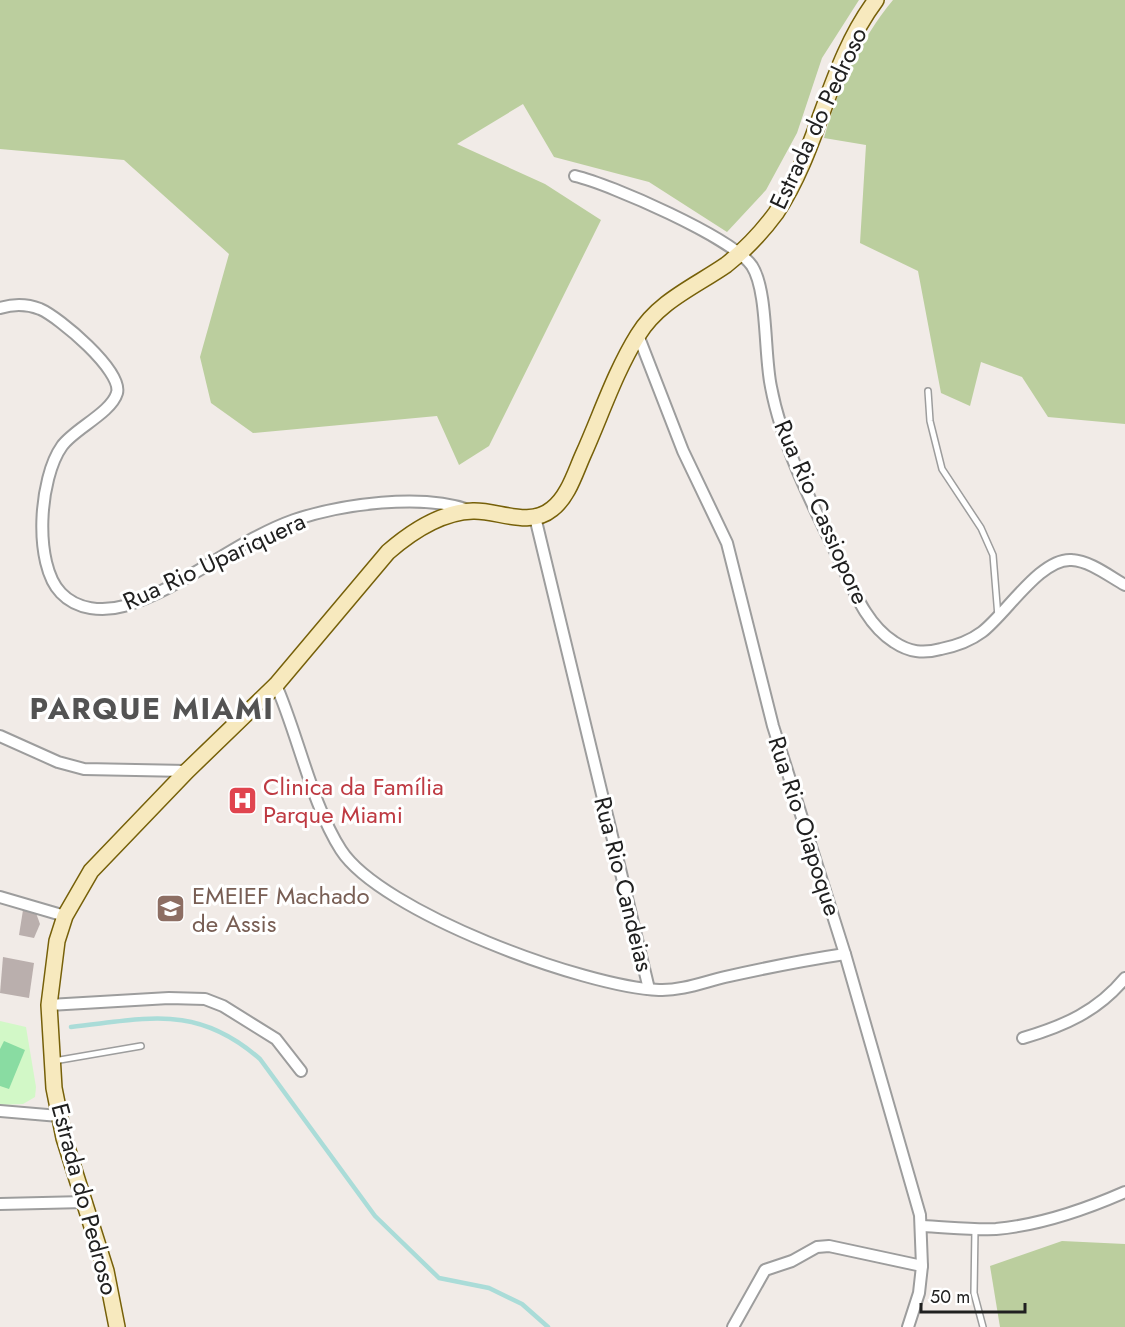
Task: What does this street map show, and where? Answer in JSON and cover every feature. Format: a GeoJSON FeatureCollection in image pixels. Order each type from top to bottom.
{"type":"FeatureCollection","features":[{"type":"Feature","properties":{"kind":"main road","name":"Estrada do Pedroso"},"geometry":{"type":"LineString","coordinates":[[117,1327],[106,1271],[59,1116],[52,1062],[49,1005],[57,941],[65,916],[91,871],[187,771],[276,685],[388,552],[423,527],[472,511],[535,517],[553,509],[568,489],[638,335],[667,303],[740,253],[766,225],[790,189],[843,57],[855,32],[876,0]]}},
{"type":"Feature","properties":{"kind":"street","name":"Rua Rio Cassiopore"},"geometry":{"type":"LineString","coordinates":[[575,176],[622,190],[740,253],[752,266],[760,286],[770,385],[783,431],[826,532],[868,616],[891,641],[909,650],[922,652],[968,641],[998,617],[1040,573],[1061,560],[1073,560],[1087,564],[1125,585]]}},
{"type":"Feature","properties":{"kind":"street","name":"Rua Rio Upariquera"},"geometry":{"type":"LineString","coordinates":[[0,308],[24,305],[39,309],[55,318],[96,355],[112,374],[117,384],[117,393],[111,403],[62,446],[52,464],[47,483],[42,549],[48,575],[61,594],[81,607],[102,609],[124,606],[266,533],[294,520],[326,512],[426,501],[453,504],[472,511]]}},
{"type":"Feature","properties":{"kind":"street","name":"Rua Rio Oiapoque"},"geometry":{"type":"LineString","coordinates":[[638,335],[683,451],[727,543],[773,726],[846,954],[922,1226],[922,1266],[918,1293],[908,1327]]}},
{"type":"Feature","properties":{"kind":"street","name":"Rua Rio Candeias"},"geometry":{"type":"LineString","coordinates":[[276,685],[316,794],[340,850],[375,884],[420,912],[488,943],[589,976],[649,989],[535,517]]}},
{"type":"Feature","properties":{"kind":"street"},"geometry":{"type":"LineString","coordinates":[[0,736],[58,762],[84,769],[187,771]]}},
{"type":"Feature","properties":{"kind":"street"},"geometry":{"type":"LineString","coordinates":[[0,897],[65,916]]}},
{"type":"Feature","properties":{"kind":"street"},"geometry":{"type":"LineString","coordinates":[[649,989],[672,989],[765,968],[846,954]]}},
{"type":"Feature","properties":{"kind":"street"},"geometry":{"type":"LineString","coordinates":[[1023,1038],[1053,1029],[1083,1015],[1109,996],[1125,978]]}},
{"type":"Feature","properties":{"kind":"street"},"geometry":{"type":"LineString","coordinates":[[49,1005],[180,998],[206,999],[223,1006],[276,1040],[300,1071]]}},
{"type":"Feature","properties":{"kind":"street"},"geometry":{"type":"LineString","coordinates":[[0,1111],[59,1116]]}},
{"type":"Feature","properties":{"kind":"street"},"geometry":{"type":"LineString","coordinates":[[922,1226],[996,1229],[1045,1220],[1083,1209],[1125,1192]]}},
{"type":"Feature","properties":{"kind":"street"},"geometry":{"type":"LineString","coordinates":[[0,1204],[85,1202]]}},
{"type":"Feature","properties":{"kind":"street"},"geometry":{"type":"LineString","coordinates":[[733,1327],[765,1270],[792,1262],[817,1247],[846,1248],[922,1266]]}},
{"type":"Feature","properties":{"kind":"lane"},"geometry":{"type":"LineString","coordinates":[[928,391],[930,421],[942,469],[981,528],[993,555],[998,617]]}},
{"type":"Feature","properties":{"kind":"lane"},"geometry":{"type":"LineString","coordinates":[[52,1062],[141,1046]]}},
{"type":"Feature","properties":{"kind":"lane"},"geometry":{"type":"LineString","coordinates":[[975,1229],[974,1293],[983,1327]]}},
{"type":"Feature","properties":{"kind":"green space"},"geometry":{"type":"Polygon","coordinates":[[[0,0],[859,0],[822,58],[797,133],[766,190],[727,232],[649,182],[554,157],[523,104],[457,144],[545,184],[601,220],[489,446],[459,465],[437,416],[253,433],[211,403],[200,357],[229,254],[124,160],[0,149],[0,0]]]}},
{"type":"Feature","properties":{"kind":"green space"},"geometry":{"type":"Polygon","coordinates":[[[893,0],[1125,0],[1125,424],[1048,417],[1022,377],[981,362],[970,406],[941,393],[918,271],[860,243],[866,145],[824,138],[851,65],[870,31],[893,0]]]}},
{"type":"Feature","properties":{"kind":"green space"},"geometry":{"type":"Polygon","coordinates":[[[0,1021],[26,1027],[36,1087],[35,1097],[23,1104],[0,1105],[0,1021]]]}},
{"type":"Feature","properties":{"kind":"green space"},"geometry":{"type":"Polygon","coordinates":[[[4,1041],[25,1050],[9,1089],[0,1086],[0,1049],[4,1041]]]}},
{"type":"Feature","properties":{"kind":"green space"},"geometry":{"type":"Polygon","coordinates":[[[1062,1241],[1125,1244],[1125,1327],[1000,1327],[990,1266],[1062,1241]]]}},
{"type":"Feature","properties":{"kind":"building"},"geometry":{"type":"Polygon","coordinates":[[[23,910],[36,913],[40,924],[34,938],[19,935],[23,910]]]}},
{"type":"Feature","properties":{"kind":"building"},"geometry":{"type":"Polygon","coordinates":[[[3,957],[34,963],[29,998],[0,993],[3,957]]]}},
{"type":"Feature","properties":{"kind":"waterway"},"geometry":{"type":"LineString","coordinates":[[71,1027],[147,1019],[170,1019],[192,1022],[214,1029],[237,1041],[260,1059],[375,1216],[439,1278],[489,1288],[522,1304],[548,1327]]}},
{"type":"Feature","properties":{"kind":"place","name":"Clinica da Família Parque Miami"},"geometry":{"type":"Point","coordinates":[242,800]}},
{"type":"Feature","properties":{"kind":"place","name":"EMEIEF Machado de Assis"},"geometry":{"type":"Point","coordinates":[171,909]}},
{"type":"Feature","properties":{"kind":"district","name":"PARQUE MIAMI"},"geometry":{"type":"Point","coordinates":[152,708]}}]}
